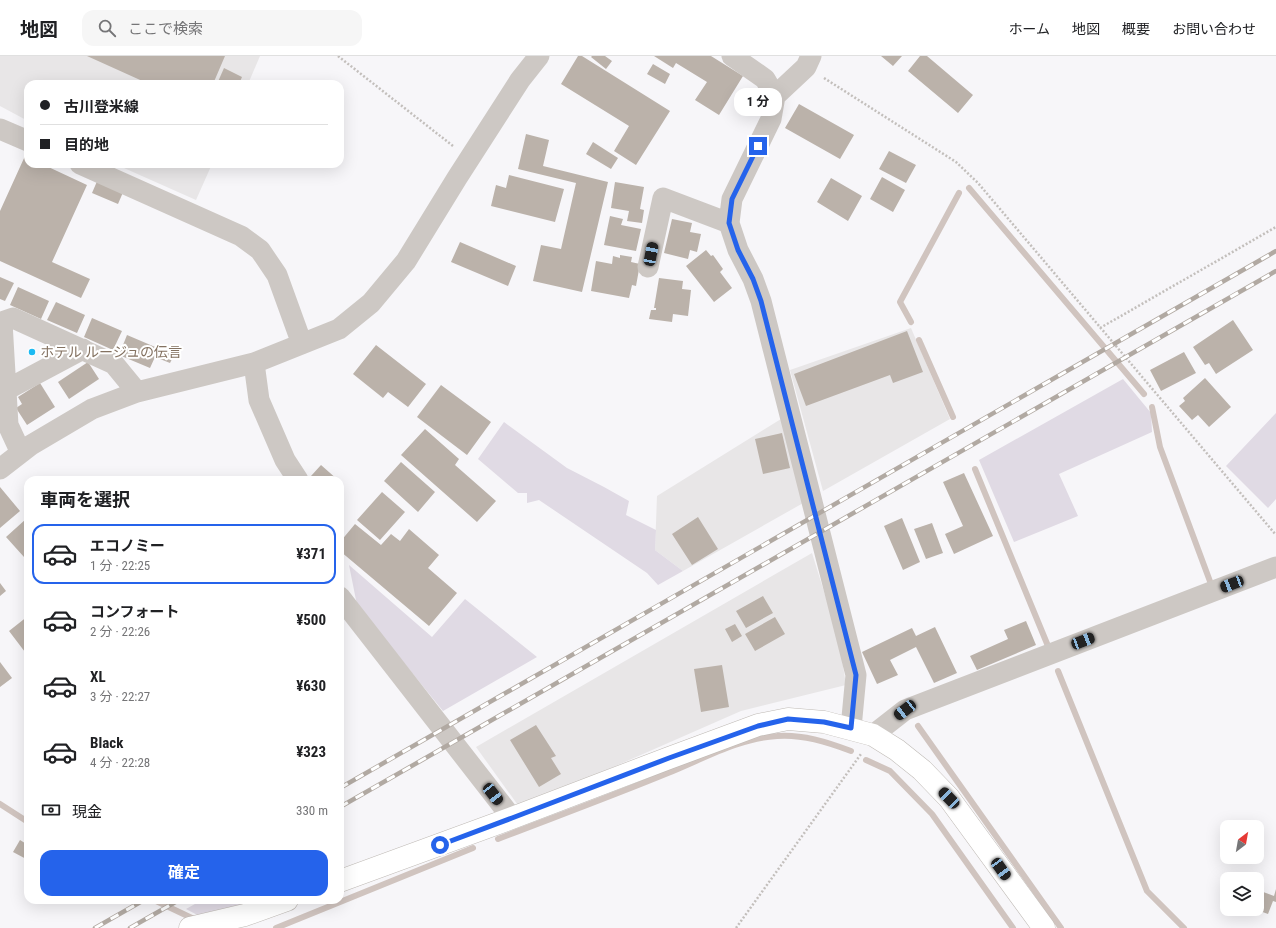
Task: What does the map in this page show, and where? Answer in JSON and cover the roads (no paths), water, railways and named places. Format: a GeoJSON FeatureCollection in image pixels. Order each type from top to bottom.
{"type":"FeatureCollection","features":[{"type":"Feature","properties":{"kind":"main road"},"geometry":{"type":"LineString","coordinates":[[344,880],[512,818],[669,758],[758,726],[788,719],[824,722],[873,735],[897,750],[922,770],[949,798],[1044,928]]}},
{"type":"Feature","properties":{"kind":"main road"},"geometry":{"type":"LineString","coordinates":[[190,928],[245,915],[276,904]]}},
{"type":"Feature","properties":{"kind":"street"},"geometry":{"type":"LineString","coordinates":[[0,469],[31,445],[92,409],[137,392],[254,363],[339,329],[371,303],[406,261],[520,80],[539,56]]}},
{"type":"Feature","properties":{"kind":"street"},"geometry":{"type":"LineString","coordinates":[[732,56],[766,79],[775,96]]}},
{"type":"Feature","properties":{"kind":"street"},"geometry":{"type":"LineString","coordinates":[[809,61],[775,96],[771,119],[732,199],[729,223],[738,250],[753,279],[761,301],[856,675],[851,728]]}},
{"type":"Feature","properties":{"kind":"street"},"geometry":{"type":"LineString","coordinates":[[0,128],[24,139]]}},
{"type":"Feature","properties":{"kind":"street"},"geometry":{"type":"LineString","coordinates":[[89,168],[241,236],[260,250],[277,274],[302,344]]}},
{"type":"Feature","properties":{"kind":"street"},"geometry":{"type":"LineString","coordinates":[[648,267],[663,198],[729,223]]}},
{"type":"Feature","properties":{"kind":"street"},"geometry":{"type":"LineString","coordinates":[[21,453],[8,425],[2,322],[13,318],[114,364],[137,392]]}},
{"type":"Feature","properties":{"kind":"street"},"geometry":{"type":"LineString","coordinates":[[6,390],[83,349]]}},
{"type":"Feature","properties":{"kind":"street"},"geometry":{"type":"LineString","coordinates":[[254,363],[259,400],[285,460],[295,476]]}},
{"type":"Feature","properties":{"kind":"street"},"geometry":{"type":"LineString","coordinates":[[873,735],[905,710],[1276,567]]}},
{"type":"Feature","properties":{"kind":"street"},"geometry":{"type":"LineString","coordinates":[[344,602],[512,818]]}},
{"type":"Feature","properties":{"kind":"waterway"},"geometry":{"type":"LineString","coordinates":[[969,188],[1144,394]]}},
{"type":"Feature","properties":{"kind":"waterway"},"geometry":{"type":"LineString","coordinates":[[911,322],[900,302],[959,193]]}},
{"type":"Feature","properties":{"kind":"waterway"},"geometry":{"type":"LineString","coordinates":[[919,340],[953,417]]}},
{"type":"Feature","properties":{"kind":"waterway"},"geometry":{"type":"LineString","coordinates":[[1152,407],[1160,447],[1211,584]]}},
{"type":"Feature","properties":{"kind":"waterway"},"geometry":{"type":"LineString","coordinates":[[975,469],[1048,646]]}},
{"type":"Feature","properties":{"kind":"waterway"},"geometry":{"type":"LineString","coordinates":[[1058,671],[1147,891],[1184,928]]}},
{"type":"Feature","properties":{"kind":"waterway"},"geometry":{"type":"LineString","coordinates":[[918,726],[1061,928]]}},
{"type":"Feature","properties":{"kind":"waterway"},"geometry":{"type":"LineString","coordinates":[[498,839],[647,782],[721,750],[749,741],[777,736],[796,736],[824,742],[851,751]]}},
{"type":"Feature","properties":{"kind":"waterway"},"geometry":{"type":"LineString","coordinates":[[866,760],[890,771],[932,814],[1013,928]]}},
{"type":"Feature","properties":{"kind":"waterway"},"geometry":{"type":"LineString","coordinates":[[0,804],[24,819]]}},
{"type":"Feature","properties":{"kind":"waterway"},"geometry":{"type":"LineString","coordinates":[[344,900],[473,848]]}},
{"type":"Feature","properties":{"kind":"waterway"},"geometry":{"type":"LineString","coordinates":[[162,904],[196,920]]}},
{"type":"Feature","properties":{"kind":"waterway"},"geometry":{"type":"LineString","coordinates":[[276,928],[335,904]]}},
{"type":"Feature","properties":{"kind":"railway"},"geometry":{"type":"LineString","coordinates":[[344,786],[1276,251]]}},
{"type":"Feature","properties":{"kind":"railway"},"geometry":{"type":"LineString","coordinates":[[344,805],[1276,271]]}},
{"type":"Feature","properties":{"kind":"railway"},"geometry":{"type":"LineString","coordinates":[[95,928],[137,904]]}},
{"type":"Feature","properties":{"kind":"railway"},"geometry":{"type":"LineString","coordinates":[[130,928],[172,904]]}},
{"type":"Feature","properties":{"kind":"place","name":"ホテル ルージュの伝言"},"geometry":{"type":"Point","coordinates":[32,352]}}]}
